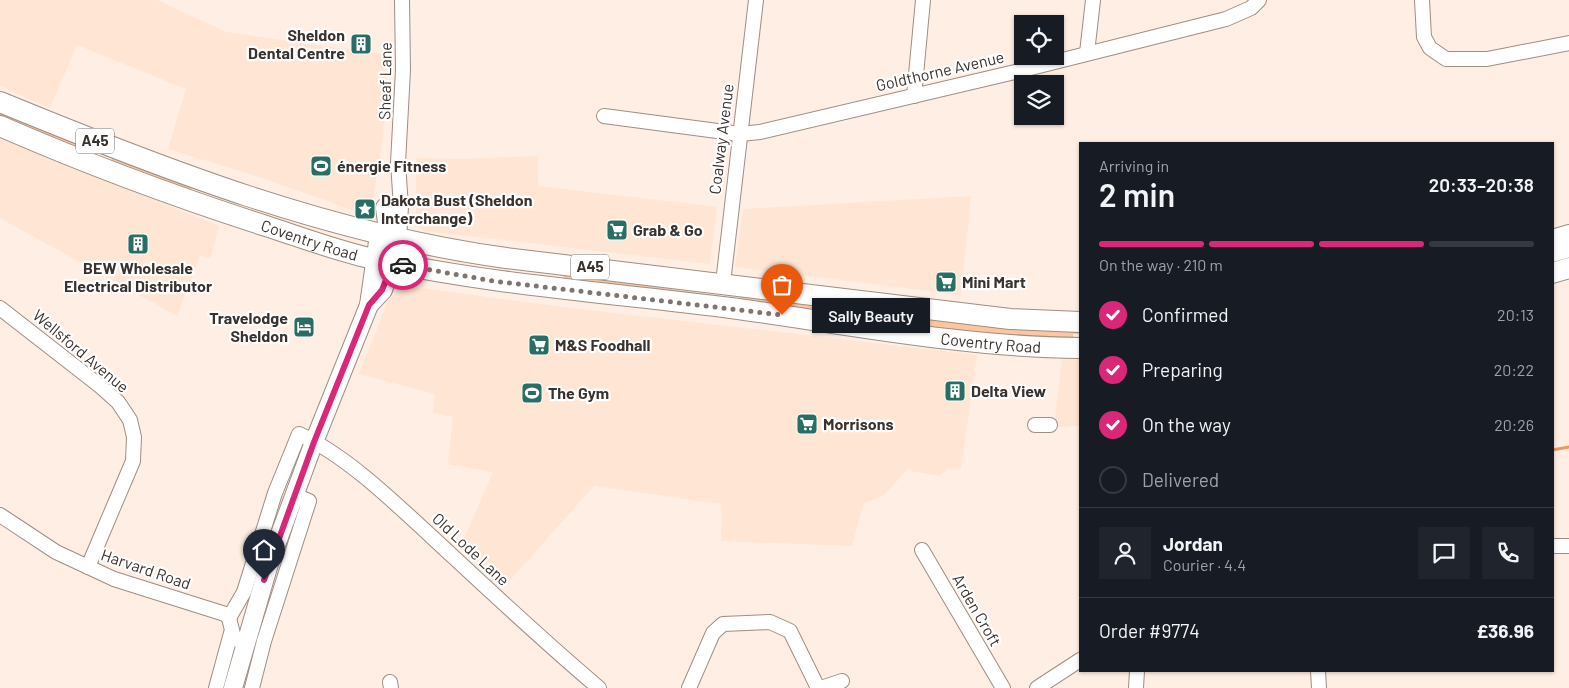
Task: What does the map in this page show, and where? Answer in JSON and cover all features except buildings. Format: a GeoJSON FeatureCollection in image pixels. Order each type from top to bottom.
{"type":"FeatureCollection","features":[{"type":"Feature","properties":{"kind":"highway","name":"A45"},"geometry":{"type":"LineString","coordinates":[[0,102],[88,139],[192,177],[224,196],[387,251]]}},
{"type":"Feature","properties":{"kind":"highway","name":"Coventry Road"},"geometry":{"type":"LineString","coordinates":[[0,126],[103,169],[211,209],[387,251],[493,281],[561,288],[726,295],[1010,319],[1079,322]]}},
{"type":"Feature","properties":{"kind":"highway"},"geometry":{"type":"LineString","coordinates":[[387,251],[393,208]]}},
{"type":"Feature","properties":{"kind":"highway"},"geometry":{"type":"LineString","coordinates":[[1554,251],[1569,247]]}},
{"type":"Feature","properties":{"kind":"highway","name":"Coventry Road"},"geometry":{"type":"LineString","coordinates":[[387,251],[456,251],[506,258],[542,270],[726,295],[782,315],[920,335],[1033,347],[1079,348]]}},
{"type":"Feature","properties":{"kind":"highway"},"geometry":{"type":"LineString","coordinates":[[1554,272],[1569,268]]}},
{"type":"Feature","properties":{"kind":"main road"},"geometry":{"type":"LineString","coordinates":[[233,688],[245,644],[252,594],[294,495],[387,251]]}},
{"type":"Feature","properties":{"kind":"street","name":"Sheaf Lane"},"geometry":{"type":"LineString","coordinates":[[393,208],[398,163],[403,70],[402,0]]}},
{"type":"Feature","properties":{"kind":"street","name":"Coalway Avenue"},"geometry":{"type":"LineString","coordinates":[[726,295],[740,134],[756,0]]}},
{"type":"Feature","properties":{"kind":"street"},"geometry":{"type":"LineString","coordinates":[[914,96],[923,0]]}},
{"type":"Feature","properties":{"kind":"street"},"geometry":{"type":"LineString","coordinates":[[1086,53],[1093,0]]}},
{"type":"Feature","properties":{"kind":"street","name":"Goldthorne Avenue"},"geometry":{"type":"LineString","coordinates":[[604,116],[740,134],[760,132],[1226,19],[1251,8],[1259,0]]}},
{"type":"Feature","properties":{"kind":"street"},"geometry":{"type":"LineString","coordinates":[[1422,0],[1424,37],[1430,48],[1446,59],[1486,59],[1569,43]]}},
{"type":"Feature","properties":{"kind":"street"},"geometry":{"type":"LineString","coordinates":[[1554,236],[1569,232]]}},
{"type":"Feature","properties":{"kind":"street","name":"Wellsford Avenue"},"geometry":{"type":"LineString","coordinates":[[0,308],[100,386],[118,402],[130,420],[134,437],[133,461],[88,567]]}},
{"type":"Feature","properties":{"kind":"street"},"geometry":{"type":"LineString","coordinates":[[1035,425],[1050,425]]}},
{"type":"Feature","properties":{"kind":"street"},"geometry":{"type":"LineString","coordinates":[[216,688],[231,633],[229,618],[252,594],[275,493],[299,434],[314,442]]}},
{"type":"Feature","properties":{"kind":"street","name":"Old Lode Lane"},"geometry":{"type":"LineString","coordinates":[[314,442],[326,448],[404,512],[554,650],[599,688]]}},
{"type":"Feature","properties":{"kind":"street"},"geometry":{"type":"LineString","coordinates":[[252,688],[264,641],[309,500],[294,495]]}},
{"type":"Feature","properties":{"kind":"street","name":"Harvard Road"},"geometry":{"type":"LineString","coordinates":[[0,514],[56,552],[114,579],[225,614],[229,618]]}},
{"type":"Feature","properties":{"kind":"street"},"geometry":{"type":"LineString","coordinates":[[1554,546],[1569,546]]}},
{"type":"Feature","properties":{"kind":"street","name":"Arden Croft"},"geometry":{"type":"LineString","coordinates":[[922,550],[1003,688]]}},
{"type":"Feature","properties":{"kind":"street"},"geometry":{"type":"LineString","coordinates":[[690,688],[713,633],[723,624],[770,622],[790,630],[820,688],[842,681]]}},
{"type":"Feature","properties":{"kind":"street"},"geometry":{"type":"LineString","coordinates":[[231,633],[238,642],[245,644]]}},
{"type":"Feature","properties":{"kind":"street"},"geometry":{"type":"LineString","coordinates":[[1037,688],[1079,661]]}},
{"type":"Feature","properties":{"kind":"street"},"geometry":{"type":"LineString","coordinates":[[1136,688],[1138,672]]}},
{"type":"Feature","properties":{"kind":"street"},"geometry":{"type":"LineString","coordinates":[[1318,672],[1319,688]]}},
{"type":"Feature","properties":{"kind":"shaded area"},"geometry":{"type":"Polygon","coordinates":[[[0,0],[157,0],[226,32],[387,55],[383,137],[374,194],[368,209],[353,210],[259,177],[168,149],[186,89],[77,45],[50,108],[0,86],[0,0]]]}},
{"type":"Feature","properties":{"kind":"shaded area"},"geometry":{"type":"Polygon","coordinates":[[[0,109],[82,143],[79,148],[0,119],[0,109]]]}},
{"type":"Feature","properties":{"kind":"shaded area"},"geometry":{"type":"Polygon","coordinates":[[[0,137],[219,226],[210,258],[200,255],[177,316],[0,218],[0,137]]]}},
{"type":"Feature","properties":{"kind":"shaded area"},"geometry":{"type":"Polygon","coordinates":[[[91,148],[191,188],[188,195],[110,165],[112,158],[91,148]]]}},
{"type":"Feature","properties":{"kind":"shaded area"},"geometry":{"type":"Polygon","coordinates":[[[538,156],[538,186],[717,207],[710,264],[425,231],[418,227],[416,220],[416,158],[461,159],[538,156]]]}},
{"type":"Feature","properties":{"kind":"shaded area"},"geometry":{"type":"Polygon","coordinates":[[[971,196],[961,295],[735,267],[743,209],[971,196]]]}},
{"type":"Feature","properties":{"kind":"shaded area"},"geometry":{"type":"Polygon","coordinates":[[[564,274],[721,296],[725,300],[585,286],[563,277],[564,274]]]}},
{"type":"Feature","properties":{"kind":"shaded area"},"geometry":{"type":"Polygon","coordinates":[[[405,286],[571,308],[977,355],[961,468],[947,469],[940,476],[911,471],[909,468],[884,495],[863,504],[852,546],[721,541],[722,504],[594,486],[504,587],[461,546],[493,472],[448,464],[453,417],[433,413],[435,394],[359,374],[389,299],[405,286]]]}},
{"type":"Feature","properties":{"kind":"shaded area"},"geometry":{"type":"Polygon","coordinates":[[[732,295],[1079,329],[1079,334],[1073,334],[1074,341],[950,332],[749,301],[732,295]]]}},
{"type":"Feature","properties":{"kind":"shaded area"},"geometry":{"type":"Polygon","coordinates":[[[1079,356],[1079,426],[1054,427],[1062,357],[1079,356]]]}},
{"type":"Feature","properties":{"kind":"waterway"},"geometry":{"type":"LineString","coordinates":[[1554,450],[1569,447]]}},
{"type":"Feature","properties":{"kind":"way so far"},"geometry":{"type":"LineString","coordinates":[[403,265],[493,281],[782,315]]}},
{"type":"Feature","properties":{"kind":"place","name":"Sheldon Dental Centre"},"geometry":{"type":"Point","coordinates":[361,44]}},
{"type":"Feature","properties":{"kind":"place","name":"énergie Fitness"},"geometry":{"type":"Point","coordinates":[321,166]}},
{"type":"Feature","properties":{"kind":"place","name":"Dakota Bust (Sheldon Interchange)"},"geometry":{"type":"Point","coordinates":[365,209]}},
{"type":"Feature","properties":{"kind":"place","name":"Grab & Go"},"geometry":{"type":"Point","coordinates":[617,230]}},
{"type":"Feature","properties":{"kind":"place","name":"BEW Wholesale Electrical Distributor"},"geometry":{"type":"Point","coordinates":[138,244]}},
{"type":"Feature","properties":{"kind":"place","name":"Mini Mart"},"geometry":{"type":"Point","coordinates":[946,282]}},
{"type":"Feature","properties":{"kind":"place","name":"Sally Beauty"},"geometry":{"type":"Point","coordinates":[782,315]}},
{"type":"Feature","properties":{"kind":"place","name":"Travelodge Sheldon"},"geometry":{"type":"Point","coordinates":[304,327]}},
{"type":"Feature","properties":{"kind":"place","name":"M&S Foodhall"},"geometry":{"type":"Point","coordinates":[539,345]}},
{"type":"Feature","properties":{"kind":"place","name":"Delta View"},"geometry":{"type":"Point","coordinates":[955,391]}},
{"type":"Feature","properties":{"kind":"place","name":"The Gym"},"geometry":{"type":"Point","coordinates":[532,393]}},
{"type":"Feature","properties":{"kind":"place","name":"Morrisons"},"geometry":{"type":"Point","coordinates":[807,424]}},
{"type":"Feature","properties":{"kind":"route"},"geometry":{"type":"LineString","coordinates":[[264,580],[314,442],[369,305],[382,290],[393,263],[403,265]]}}]}
